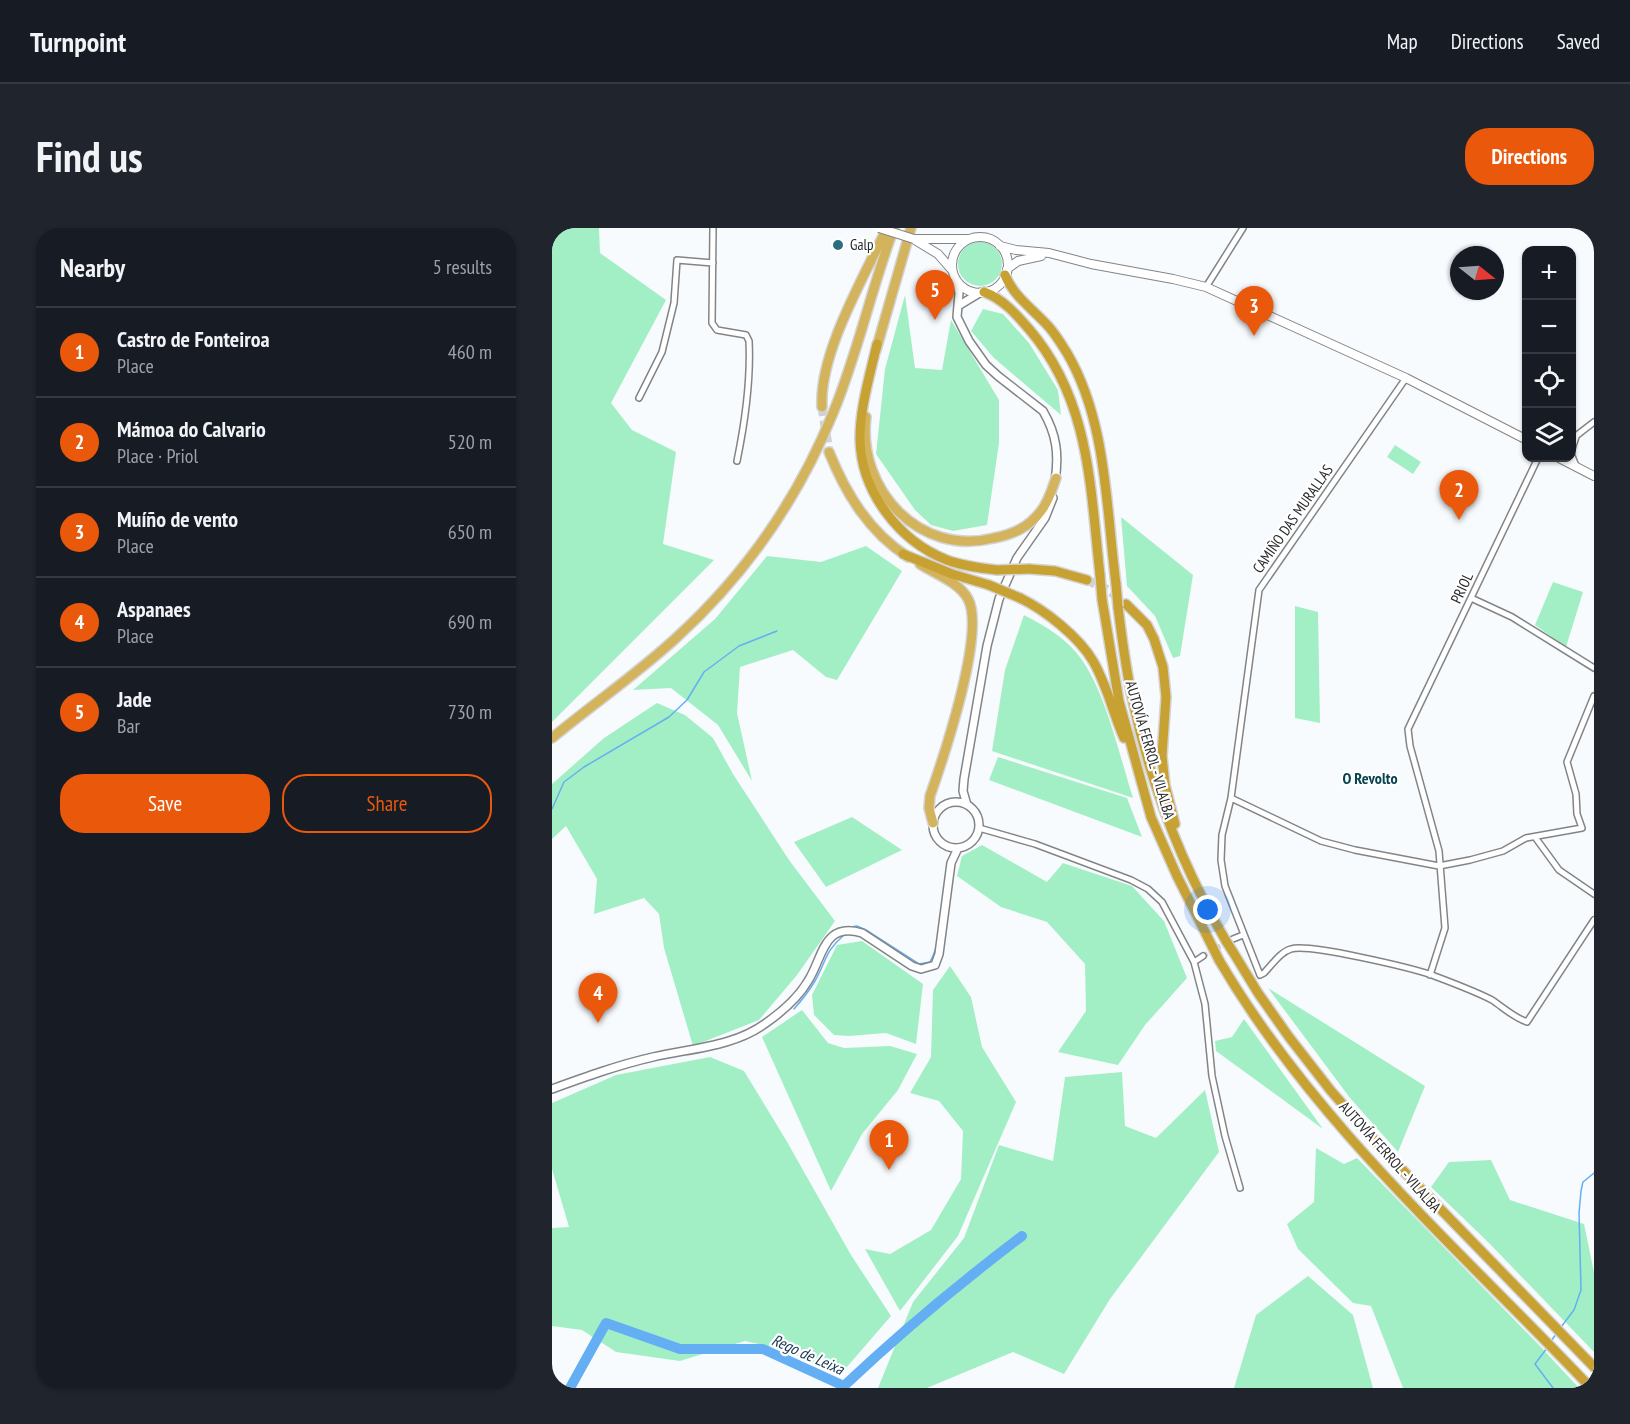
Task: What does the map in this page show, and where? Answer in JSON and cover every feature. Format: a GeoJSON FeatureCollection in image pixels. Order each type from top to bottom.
{"type":"FeatureCollection","features":[{"type":"Feature","properties":{"kind":"highway"},"geometry":{"type":"LineString","coordinates":[[822,407],[827,365],[835,342],[887,228]]}},
{"type":"Feature","properties":{"kind":"highway"},"geometry":{"type":"LineString","coordinates":[[552,738],[645,665],[691,624],[738,573],[777,519],[812,459],[833,413],[848,375],[894,228]]}},
{"type":"Feature","properties":{"kind":"highway"},"geometry":{"type":"LineString","coordinates":[[911,228],[877,344],[864,402],[860,441],[865,475],[872,491],[892,520],[904,532],[932,552],[968,567],[1055,571],[1087,580]]}},
{"type":"Feature","properties":{"kind":"highway","name":"AUTOVÍA FERROL - VILALBA"},"geometry":{"type":"LineString","coordinates":[[1006,272],[1014,291],[1050,328],[1082,381],[1098,440],[1106,486],[1116,584],[1122,606],[1133,701],[1146,756],[1177,841],[1211,916],[1230,940],[1233,952],[1282,1028],[1330,1091],[1384,1151],[1594,1368]]}},
{"type":"Feature","properties":{"kind":"highway","name":"AUTOVÍA FERROL - VILALBA"},"geometry":{"type":"LineString","coordinates":[[982,292],[1004,303],[1036,336],[1057,367],[1071,396],[1082,431],[1102,600],[1119,701],[1151,817],[1177,876],[1219,960],[1276,1048],[1343,1130],[1417,1210],[1591,1388]]}},
{"type":"Feature","properties":{"kind":"highway"},"geometry":{"type":"LineString","coordinates":[[877,344],[865,424],[868,459],[872,475],[879,488],[893,507],[912,523],[933,534],[965,541],[983,541],[1010,535],[1024,528],[1042,510],[1051,494],[1056,478]]}},
{"type":"Feature","properties":{"kind":"highway"},"geometry":{"type":"LineString","coordinates":[[829,452],[842,485],[859,511],[892,546],[959,587],[972,608],[973,620],[964,680],[953,724],[930,796],[929,808],[933,823]]}},
{"type":"Feature","properties":{"kind":"highway"},"geometry":{"type":"LineString","coordinates":[[903,554],[1020,598],[1059,623],[1092,659],[1140,779]]}},
{"type":"Feature","properties":{"kind":"highway"},"geometry":{"type":"LineString","coordinates":[[1122,606],[1147,625],[1163,667],[1166,697],[1162,756],[1165,785],[1174,817],[1177,841]]}},
{"type":"Feature","properties":{"kind":"main road"},"geometry":{"type":"LineString","coordinates":[[879,228],[914,239],[938,254],[967,289],[982,292],[997,286],[1006,272],[1018,261],[1032,256],[1073,259]]}},
{"type":"Feature","properties":{"kind":"main road"},"geometry":{"type":"LineString","coordinates":[[914,239],[981,237],[1000,246],[1016,250],[1049,253],[1206,288],[1406,378],[1522,437]]}},
{"type":"Feature","properties":{"kind":"main road"},"geometry":{"type":"LineString","coordinates":[[955,276],[953,257],[962,243],[969,239]]}},
{"type":"Feature","properties":{"kind":"main road"},"geometry":{"type":"LineString","coordinates":[[1000,246],[1007,260],[1006,272]]}},
{"type":"Feature","properties":{"kind":"main road"},"geometry":{"type":"LineString","coordinates":[[1568,462],[1594,476]]}},
{"type":"Feature","properties":{"kind":"street"},"geometry":{"type":"LineString","coordinates":[[713,228],[712,323],[717,330],[746,335],[749,341],[745,425],[737,461]]}},
{"type":"Feature","properties":{"kind":"street"},"geometry":{"type":"LineString","coordinates":[[1206,288],[1243,228]]}},
{"type":"Feature","properties":{"kind":"street"},"geometry":{"type":"LineString","coordinates":[[639,398],[662,352],[674,303],[677,260],[713,263]]}},
{"type":"Feature","properties":{"kind":"street"},"geometry":{"type":"LineString","coordinates":[[944,844],[958,848],[972,842],[979,828],[977,815],[967,805],[963,790],[987,646],[999,599],[1017,558],[1045,518],[1053,500],[1058,450],[1043,411],[986,365],[969,341],[958,321],[955,276]]}},
{"type":"Feature","properties":{"kind":"street"},"geometry":{"type":"LineString","coordinates":[[958,306],[982,292]]}},
{"type":"Feature","properties":{"kind":"street","name":"CAMIÑO DAS MURALLAS"},"geometry":{"type":"LineString","coordinates":[[1406,378],[1258,590],[1231,798],[1222,835],[1221,860],[1225,886],[1260,975],[1264,974],[1281,954],[1290,949],[1303,947],[1430,975]]}},
{"type":"Feature","properties":{"kind":"street"},"geometry":{"type":"LineString","coordinates":[[1576,438],[1578,433],[1594,422]]}},
{"type":"Feature","properties":{"kind":"street","name":"PRIOL"},"geometry":{"type":"LineString","coordinates":[[1439,866],[1439,851],[1410,746],[1408,729],[1536,462]]}},
{"type":"Feature","properties":{"kind":"street"},"geometry":{"type":"LineString","coordinates":[[1574,462],[1576,466]]}},
{"type":"Feature","properties":{"kind":"street"},"geometry":{"type":"LineString","coordinates":[[1471,598],[1512,617],[1594,668]]}},
{"type":"Feature","properties":{"kind":"street"},"geometry":{"type":"LineString","coordinates":[[1231,798],[1321,841],[1355,850],[1439,866],[1503,851],[1526,838],[1582,828],[1567,762],[1594,696]]}},
{"type":"Feature","properties":{"kind":"street"},"geometry":{"type":"LineString","coordinates":[[951,863],[944,844],[934,832],[933,823],[939,810],[951,802],[964,779]]}},
{"type":"Feature","properties":{"kind":"street"},"geometry":{"type":"LineString","coordinates":[[951,802],[967,805]]}},
{"type":"Feature","properties":{"kind":"street"},"geometry":{"type":"LineString","coordinates":[[979,828],[1035,844],[1131,880],[1148,889],[1161,902],[1194,962],[1205,1004],[1212,1076],[1225,1136],[1240,1188]]}},
{"type":"Feature","properties":{"kind":"street"},"geometry":{"type":"LineString","coordinates":[[1535,837],[1559,870],[1594,894]]}},
{"type":"Feature","properties":{"kind":"street"},"geometry":{"type":"LineString","coordinates":[[552,1089],[610,1068],[699,1050],[734,1040],[760,1028],[798,995],[810,979],[821,949],[835,934],[843,931],[852,930],[862,933],[912,966],[921,969],[935,965],[939,954],[951,863],[958,848]]}},
{"type":"Feature","properties":{"kind":"street"},"geometry":{"type":"LineString","coordinates":[[1439,866],[1445,928],[1430,975],[1491,1000],[1514,1017],[1527,1022],[1594,920]]}},
{"type":"Feature","properties":{"kind":"street"},"geometry":{"type":"LineString","coordinates":[[1230,940],[1244,935]]}},
{"type":"Feature","properties":{"kind":"street"},"geometry":{"type":"LineString","coordinates":[[1194,962],[1203,957]]}},
{"type":"Feature","properties":{"kind":"green space"},"geometry":{"type":"Polygon","coordinates":[[[552,228],[599,228],[600,253],[666,300],[611,403],[632,430],[676,452],[663,544],[714,560],[552,722],[552,228]]]}},
{"type":"Feature","properties":{"kind":"green space"},"geometry":{"type":"Polygon","coordinates":[[[980,242],[995,249],[1002,264],[995,279],[980,286],[965,279],[958,264],[965,249],[980,242]]]}},
{"type":"Feature","properties":{"kind":"green space"},"geometry":{"type":"Polygon","coordinates":[[[905,295],[915,368],[942,370],[951,320],[999,400],[999,443],[987,525],[953,531],[931,525],[915,510],[876,454],[885,369],[905,295]]]}},
{"type":"Feature","properties":{"kind":"green space"},"geometry":{"type":"Polygon","coordinates":[[[983,309],[1003,314],[1029,343],[1058,390],[1061,415],[994,358],[971,331],[983,309]]]}},
{"type":"Feature","properties":{"kind":"green space"},"geometry":{"type":"Polygon","coordinates":[[[1395,445],[1421,462],[1413,474],[1387,457],[1395,445]]]}},
{"type":"Feature","properties":{"kind":"green space"},"geometry":{"type":"Polygon","coordinates":[[[1121,517],[1193,575],[1180,656],[1173,658],[1155,616],[1127,586],[1121,517]]]}},
{"type":"Feature","properties":{"kind":"green space"},"geometry":{"type":"Polygon","coordinates":[[[866,546],[902,571],[837,680],[826,677],[793,650],[740,667],[737,713],[752,781],[718,725],[671,688],[633,690],[715,619],[767,556],[821,562],[866,546]]]}},
{"type":"Feature","properties":{"kind":"green space"},"geometry":{"type":"Polygon","coordinates":[[[1553,582],[1583,592],[1566,647],[1535,625],[1553,582]]]}},
{"type":"Feature","properties":{"kind":"green space"},"geometry":{"type":"Polygon","coordinates":[[[1295,606],[1318,612],[1320,723],[1295,718],[1295,606]]]}},
{"type":"Feature","properties":{"kind":"green space"},"geometry":{"type":"Polygon","coordinates":[[[1024,615],[1063,639],[1076,652],[1091,674],[1112,726],[1133,798],[992,751],[1005,670],[1024,615]]]}},
{"type":"Feature","properties":{"kind":"green space"},"geometry":{"type":"Polygon","coordinates":[[[657,703],[685,715],[713,738],[733,774],[789,860],[835,921],[797,975],[759,1020],[693,1046],[664,948],[659,914],[644,898],[594,914],[597,879],[566,826],[552,839],[552,784],[604,738],[657,703]]]}},
{"type":"Feature","properties":{"kind":"green space"},"geometry":{"type":"Polygon","coordinates":[[[998,757],[1127,798],[1142,837],[989,780],[998,757]]]}},
{"type":"Feature","properties":{"kind":"green space"},"geometry":{"type":"Polygon","coordinates":[[[852,817],[902,850],[826,887],[794,842],[852,817]]]}},
{"type":"Feature","properties":{"kind":"green space"},"geometry":{"type":"Polygon","coordinates":[[[982,845],[1047,882],[1063,863],[1132,886],[1164,921],[1187,978],[1145,1025],[1118,1065],[1058,1052],[1086,1011],[1085,964],[1047,922],[1001,907],[957,876],[962,856],[982,845]]]}},
{"type":"Feature","properties":{"kind":"green space"},"geometry":{"type":"Polygon","coordinates":[[[862,941],[923,984],[916,1044],[886,1033],[834,1035],[814,1015],[812,995],[837,945],[862,941]]]}},
{"type":"Feature","properties":{"kind":"green space"},"geometry":{"type":"Polygon","coordinates":[[[950,966],[971,997],[982,1047],[1016,1102],[958,1236],[900,1311],[865,1249],[890,1254],[931,1230],[961,1179],[963,1131],[939,1101],[910,1093],[931,1057],[933,990],[950,966]]]}},
{"type":"Feature","properties":{"kind":"green space"},"geometry":{"type":"Polygon","coordinates":[[[1268,988],[1425,1086],[1398,1152],[1350,1098],[1268,988]]]}},
{"type":"Feature","properties":{"kind":"green space"},"geometry":{"type":"Polygon","coordinates":[[[802,1010],[828,1043],[844,1048],[890,1046],[917,1054],[898,1090],[862,1134],[831,1191],[762,1037],[802,1010]]]}},
{"type":"Feature","properties":{"kind":"green space"},"geometry":{"type":"Polygon","coordinates":[[[1244,1019],[1323,1129],[1216,1051],[1215,1041],[1232,1037],[1244,1019]]]}},
{"type":"Feature","properties":{"kind":"green space"},"geometry":{"type":"Polygon","coordinates":[[[710,1057],[744,1071],[851,1255],[891,1316],[840,1375],[785,1350],[745,1341],[680,1361],[616,1352],[582,1330],[552,1326],[552,1228],[569,1227],[552,1169],[552,1103],[616,1075],[710,1057]]]}},
{"type":"Feature","properties":{"kind":"green space"},"geometry":{"type":"Polygon","coordinates":[[[1122,1072],[1125,1126],[1156,1138],[1205,1090],[1219,1152],[1110,1299],[1064,1374],[1013,1352],[927,1388],[878,1388],[913,1302],[964,1238],[999,1145],[1053,1161],[1065,1077],[1122,1072]]]}},
{"type":"Feature","properties":{"kind":"green space"},"geometry":{"type":"Polygon","coordinates":[[[1316,1148],[1344,1164],[1357,1158],[1579,1388],[1403,1388],[1371,1306],[1353,1303],[1298,1249],[1287,1224],[1314,1202],[1316,1148]]]}},
{"type":"Feature","properties":{"kind":"green space"},"geometry":{"type":"Polygon","coordinates":[[[1491,1160],[1510,1200],[1584,1224],[1594,1272],[1594,1352],[1489,1243],[1431,1187],[1449,1162],[1491,1160]]]}},
{"type":"Feature","properties":{"kind":"green space"},"geometry":{"type":"Polygon","coordinates":[[[1308,1276],[1353,1315],[1373,1388],[1234,1388],[1256,1315],[1308,1276]]]}},
{"type":"Feature","properties":{"kind":"waterway"},"geometry":{"type":"LineString","coordinates":[[552,809],[564,782],[584,767],[669,717],[687,700],[704,672],[739,646],[777,631]]}},
{"type":"Feature","properties":{"kind":"waterway"},"geometry":{"type":"LineString","coordinates":[[844,928],[857,926],[919,964],[930,962],[940,932],[946,874]]}},
{"type":"Feature","properties":{"kind":"waterway"},"geometry":{"type":"LineString","coordinates":[[794,1009],[815,981],[829,952],[843,936]]}},
{"type":"Feature","properties":{"kind":"waterway"},"geometry":{"type":"LineString","coordinates":[[1561,1327],[1574,1310],[1581,1290],[1579,1213],[1581,1191],[1583,1182],[1594,1173]]}},
{"type":"Feature","properties":{"kind":"waterway","name":"Rego de Leixa"},"geometry":{"type":"LineString","coordinates":[[570,1388],[606,1323],[680,1349],[763,1349],[844,1386],[931,1309],[1022,1236]]}},
{"type":"Feature","properties":{"kind":"waterway"},"geometry":{"type":"LineString","coordinates":[[1551,1341],[1557,1333]]}},
{"type":"Feature","properties":{"kind":"waterway"},"geometry":{"type":"LineString","coordinates":[[1547,1348],[1535,1364],[1553,1388]]}},
{"type":"Feature","properties":{"kind":"tunnel"},"geometry":{"type":"LineString","coordinates":[[822,407],[829,452]]}},
{"type":"Feature","properties":{"kind":"tunnel"},"geometry":{"type":"LineString","coordinates":[[1087,580],[1108,590],[1120,599]]}},
{"type":"Feature","properties":{"kind":"tunnel"},"geometry":{"type":"LineString","coordinates":[[1203,956],[1229,941]]}},
{"type":"Feature","properties":{"kind":"place","name":"Galp"},"geometry":{"type":"Point","coordinates":[838,245]}},
{"type":"Feature","properties":{"kind":"place","name":"Jade"},"geometry":{"type":"Point","coordinates":[935,320]}},
{"type":"Feature","properties":{"kind":"place","name":"Muíño de vento"},"geometry":{"type":"Point","coordinates":[1254,336]}},
{"type":"Feature","properties":{"kind":"place","name":"Mámoa do Calvario"},"geometry":{"type":"Point","coordinates":[1459,520]}},
{"type":"Feature","properties":{"kind":"place","name":"Aspanaes"},"geometry":{"type":"Point","coordinates":[598,1023]}},
{"type":"Feature","properties":{"kind":"place","name":"Castro de Fonteiroa"},"geometry":{"type":"Point","coordinates":[889,1170]}},
{"type":"Feature","properties":{"kind":"district","name":"O Revolto"},"geometry":{"type":"Point","coordinates":[1370,778]}}]}
